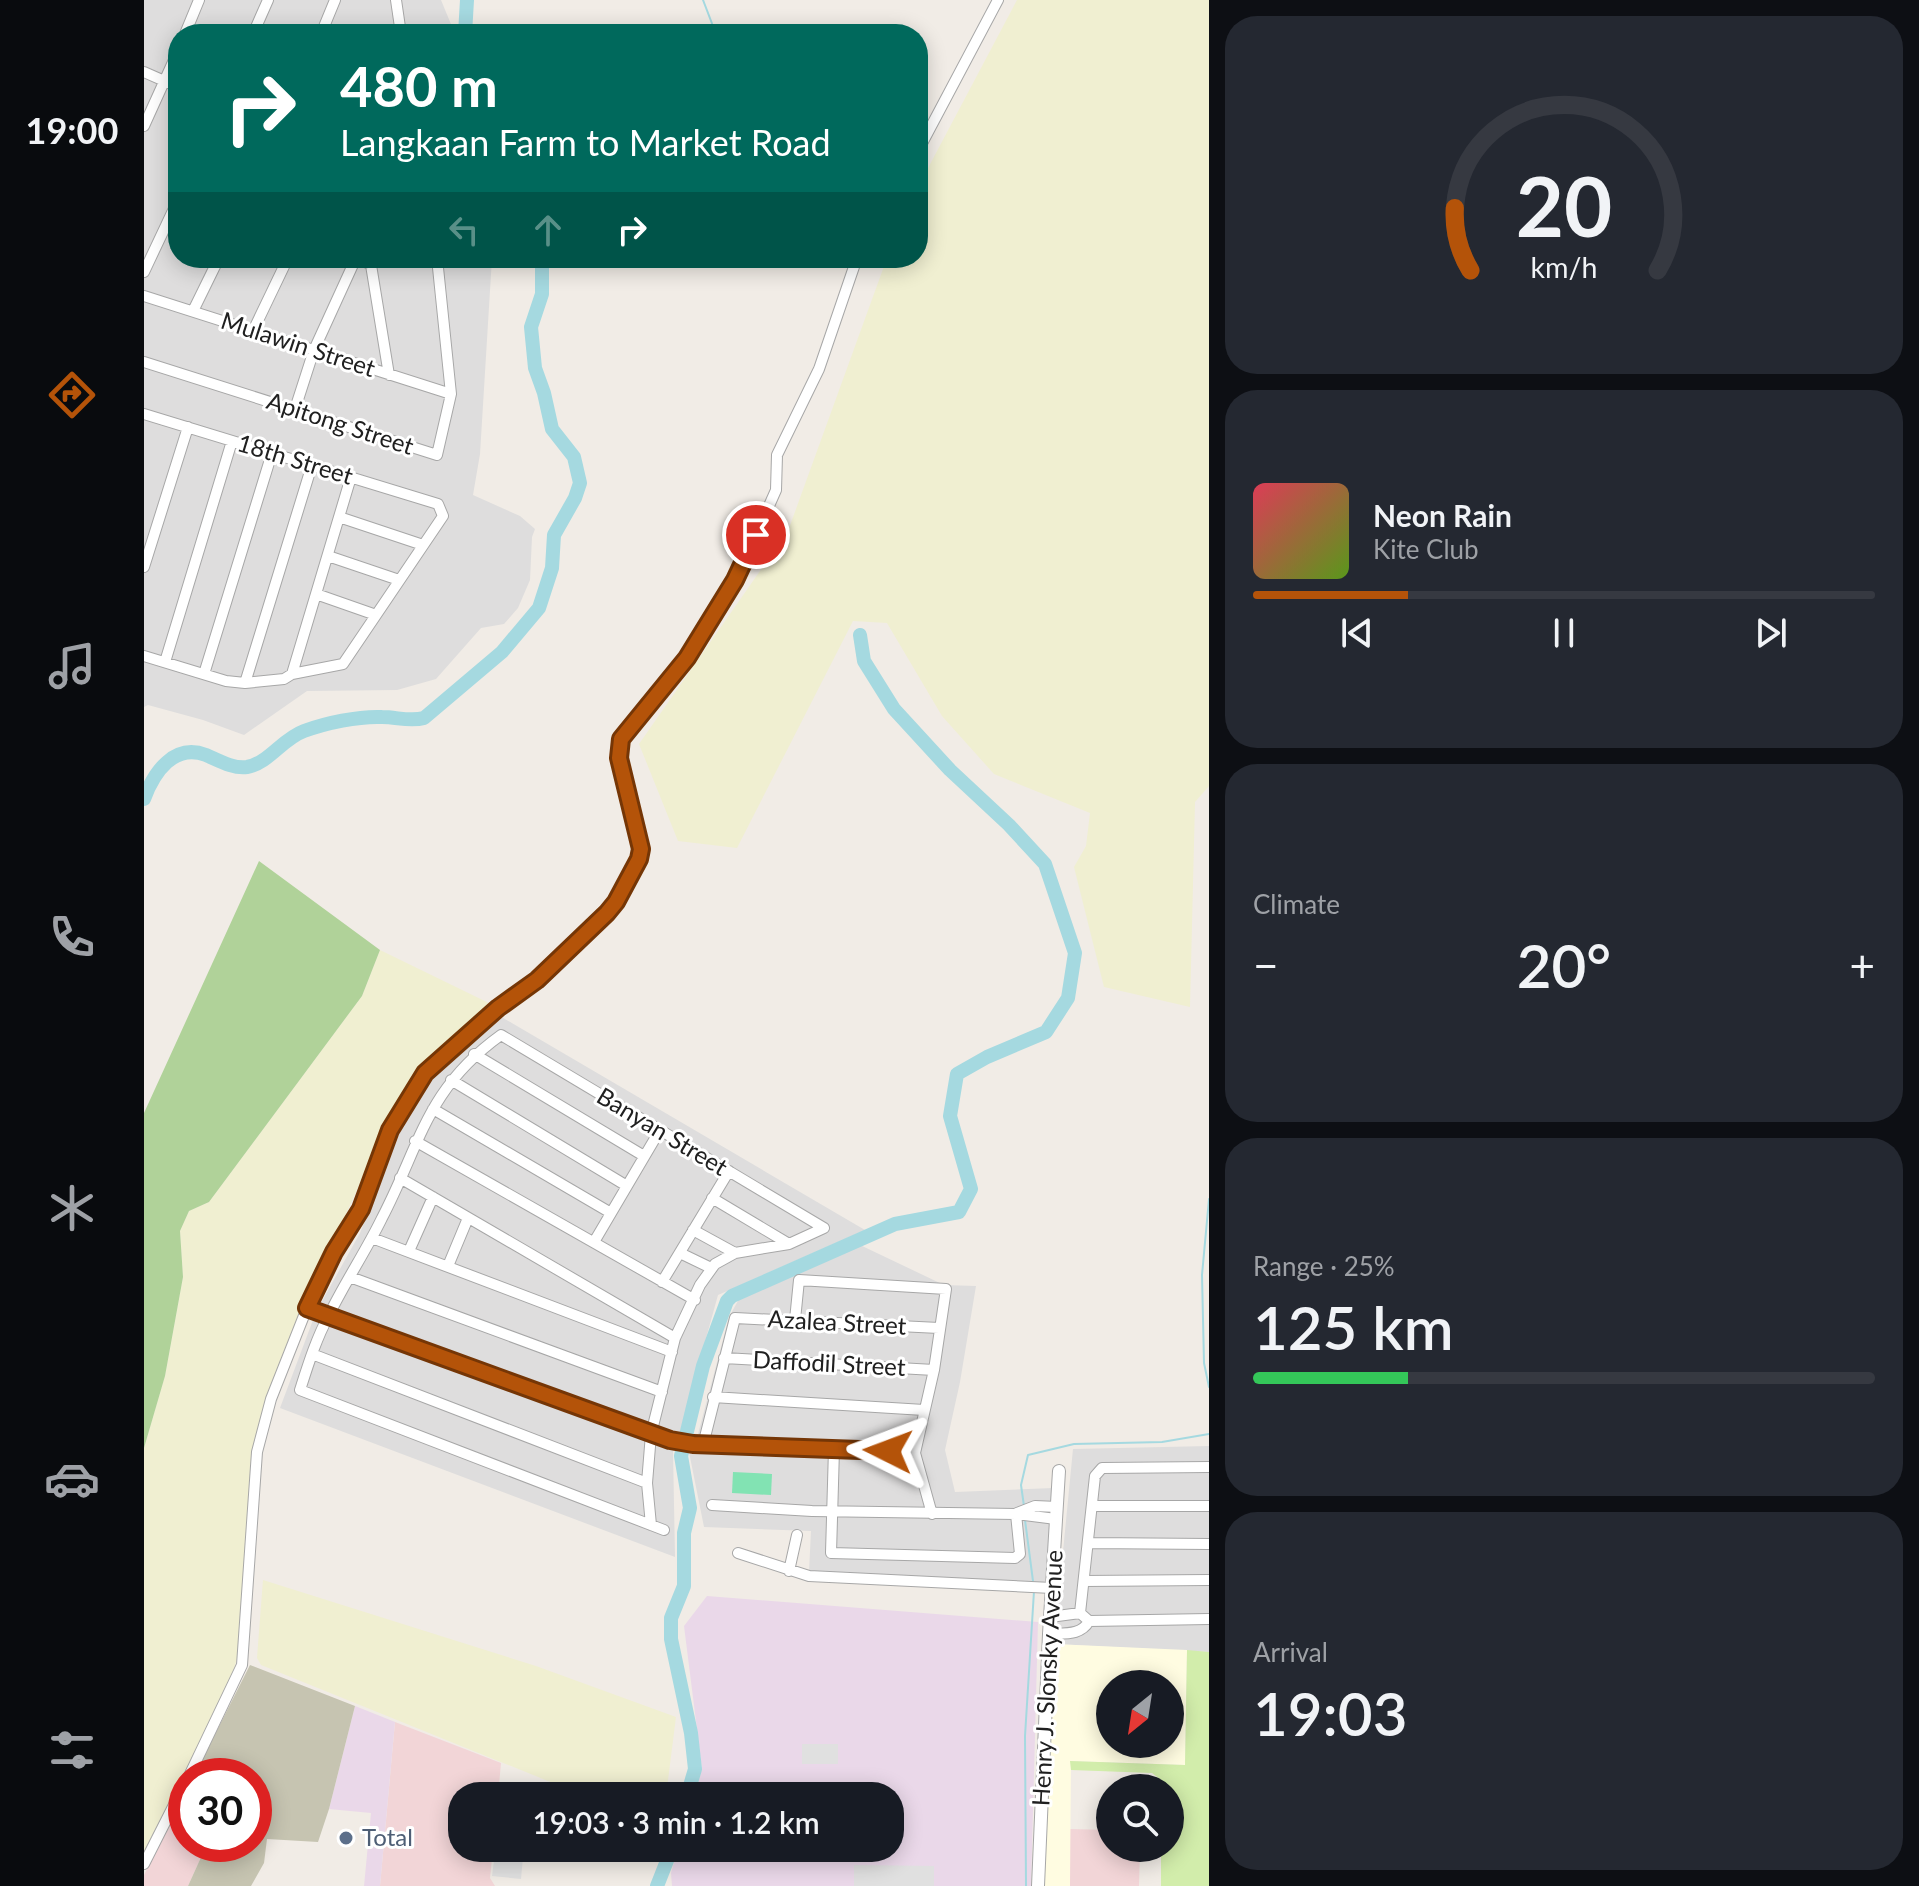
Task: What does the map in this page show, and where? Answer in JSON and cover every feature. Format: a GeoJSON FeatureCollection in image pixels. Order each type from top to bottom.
{"type":"FeatureCollection","features":[{"type":"Feature","properties":{"kind":"street"},"geometry":{"type":"LineString","coordinates":[[189,24],[199,0]]}},
{"type":"Feature","properties":{"kind":"street"},"geometry":{"type":"LineString","coordinates":[[257,24],[268,0]]}},
{"type":"Feature","properties":{"kind":"street"},"geometry":{"type":"LineString","coordinates":[[325,24],[335,0]]}},
{"type":"Feature","properties":{"kind":"street"},"geometry":{"type":"LineString","coordinates":[[396,0],[400,24]]}},
{"type":"Feature","properties":{"kind":"street"},"geometry":{"type":"LineString","coordinates":[[928,132],[998,0]]}},
{"type":"Feature","properties":{"kind":"street"},"geometry":{"type":"LineString","coordinates":[[144,72],[168,83]]}},
{"type":"Feature","properties":{"kind":"street"},"geometry":{"type":"LineString","coordinates":[[144,126],[168,75]]}},
{"type":"Feature","properties":{"kind":"street"},"geometry":{"type":"LineString","coordinates":[[144,272],[168,221]]}},
{"type":"Feature","properties":{"kind":"street"},"geometry":{"type":"LineString","coordinates":[[193,311],[214,268]]}},
{"type":"Feature","properties":{"kind":"street"},"geometry":{"type":"LineString","coordinates":[[253,331],[283,268]]}},
{"type":"Feature","properties":{"kind":"street"},"geometry":{"type":"LineString","coordinates":[[295,409],[314,350],[352,268]]}},
{"type":"Feature","properties":{"kind":"street"},"geometry":{"type":"LineString","coordinates":[[371,268],[389,375]]}},
{"type":"Feature","properties":{"kind":"street","name":"Apitong Street"},"geometry":{"type":"LineString","coordinates":[[144,362],[437,455],[451,394],[438,268]]}},
{"type":"Feature","properties":{"kind":"street"},"geometry":{"type":"LineString","coordinates":[[198,1758],[242,1665],[257,1452],[271,1399],[307,1308],[334,1252],[361,1209],[390,1130],[425,1073],[498,1008],[537,980],[607,913],[639,859],[640,840],[619,758],[621,739],[687,658],[746,558],[776,490],[777,455],[819,369],[854,268]]}},
{"type":"Feature","properties":{"kind":"street","name":"Mulawin Street"},"geometry":{"type":"LineString","coordinates":[[144,296],[451,394]]}},
{"type":"Feature","properties":{"kind":"street","name":"18th Street"},"geometry":{"type":"LineString","coordinates":[[144,414],[438,504],[442,520],[423,545]]}},
{"type":"Feature","properties":{"kind":"street"},"geometry":{"type":"LineString","coordinates":[[144,567],[188,427]]}},
{"type":"Feature","properties":{"kind":"street"},"geometry":{"type":"LineString","coordinates":[[165,662],[232,441]]}},
{"type":"Feature","properties":{"kind":"street"},"geometry":{"type":"LineString","coordinates":[[204,674],[272,453]]}},
{"type":"Feature","properties":{"kind":"street"},"geometry":{"type":"LineString","coordinates":[[245,683],[312,465]]}},
{"type":"Feature","properties":{"kind":"street"},"geometry":{"type":"LineString","coordinates":[[292,674],[351,477]]}},
{"type":"Feature","properties":{"kind":"street"},"geometry":{"type":"LineString","coordinates":[[144,656],[226,681],[245,683],[284,679],[292,674],[343,664],[423,545],[339,517]]}},
{"type":"Feature","properties":{"kind":"street"},"geometry":{"type":"LineString","coordinates":[[328,556],[399,580]]}},
{"type":"Feature","properties":{"kind":"street"},"geometry":{"type":"LineString","coordinates":[[316,594],[376,615]]}},
{"type":"Feature","properties":{"kind":"street","name":"Banyan Street"},"geometry":{"type":"LineString","coordinates":[[474,1054],[501,1035],[824,1228],[789,1244]]}},
{"type":"Feature","properties":{"kind":"street"},"geometry":{"type":"LineString","coordinates":[[644,1156],[474,1054],[451,1080],[415,1141],[372,1238],[328,1317],[300,1390],[664,1530]]}},
{"type":"Feature","properties":{"kind":"street"},"geometry":{"type":"LineString","coordinates":[[451,1080],[627,1186]]}},
{"type":"Feature","properties":{"kind":"street"},"geometry":{"type":"LineString","coordinates":[[433,1109],[611,1213]]}},
{"type":"Feature","properties":{"kind":"street"},"geometry":{"type":"LineString","coordinates":[[594,1242],[660,1130]]}},
{"type":"Feature","properties":{"kind":"street"},"geometry":{"type":"LineString","coordinates":[[415,1141],[695,1300]]}},
{"type":"Feature","properties":{"kind":"street"},"geometry":{"type":"LineString","coordinates":[[662,1282],[729,1171]]}},
{"type":"Feature","properties":{"kind":"street"},"geometry":{"type":"LineString","coordinates":[[400,1178],[675,1338]]}},
{"type":"Feature","properties":{"kind":"street"},"geometry":{"type":"LineString","coordinates":[[409,1251],[433,1197]]}},
{"type":"Feature","properties":{"kind":"street"},"geometry":{"type":"LineString","coordinates":[[712,1198],[789,1244]]}},
{"type":"Feature","properties":{"kind":"street"},"geometry":{"type":"LineString","coordinates":[[448,1266],[468,1218]]}},
{"type":"Feature","properties":{"kind":"street"},"geometry":{"type":"LineString","coordinates":[[693,1230],[735,1253]]}},
{"type":"Feature","properties":{"kind":"street"},"geometry":{"type":"LineString","coordinates":[[372,1238],[672,1352]]}},
{"type":"Feature","properties":{"kind":"street"},"geometry":{"type":"LineString","coordinates":[[651,1525],[647,1483],[651,1434],[675,1338],[700,1285],[711,1268],[735,1253],[789,1244]]}},
{"type":"Feature","properties":{"kind":"street"},"geometry":{"type":"LineString","coordinates":[[680,1253],[711,1268]]}},
{"type":"Feature","properties":{"kind":"street"},"geometry":{"type":"LineString","coordinates":[[350,1277],[662,1392]]}},
{"type":"Feature","properties":{"kind":"street"},"geometry":{"type":"LineString","coordinates":[[795,1320],[799,1280],[946,1289],[934,1370],[915,1453],[932,1514]]}},
{"type":"Feature","properties":{"kind":"street"},"geometry":{"type":"LineString","coordinates":[[307,1308],[670,1440],[698,1444],[915,1453]]}},
{"type":"Feature","properties":{"kind":"street","name":"Azalea Street"},"geometry":{"type":"LineString","coordinates":[[724,1358],[735,1318],[939,1328]]}},
{"type":"Feature","properties":{"kind":"street"},"geometry":{"type":"LineString","coordinates":[[312,1354],[647,1483]]}},
{"type":"Feature","properties":{"kind":"street"},"geometry":{"type":"LineString","coordinates":[[698,1444],[724,1358]]}},
{"type":"Feature","properties":{"kind":"street","name":"Daffodil Street"},"geometry":{"type":"LineString","coordinates":[[724,1358],[934,1370]]}},
{"type":"Feature","properties":{"kind":"street"},"geometry":{"type":"LineString","coordinates":[[713,1397],[924,1410]]}},
{"type":"Feature","properties":{"kind":"street"},"geometry":{"type":"LineString","coordinates":[[834,1449],[831,1553],[1015,1558],[1020,1554],[1016,1514]]}},
{"type":"Feature","properties":{"kind":"street"},"geometry":{"type":"LineString","coordinates":[[1080,1613],[1098,1471],[1102,1468],[1209,1467]]}},
{"type":"Feature","properties":{"kind":"street","name":"Henry J. Slonsky Avenue"},"geometry":{"type":"LineString","coordinates":[[1038,1886],[1059,1471]]}},
{"type":"Feature","properties":{"kind":"street"},"geometry":{"type":"LineString","coordinates":[[712,1505],[932,1514],[1057,1513]]}},
{"type":"Feature","properties":{"kind":"street"},"geometry":{"type":"LineString","coordinates":[[1093,1506],[1209,1506]]}},
{"type":"Feature","properties":{"kind":"street"},"geometry":{"type":"LineString","coordinates":[[789,1571],[797,1535]]}},
{"type":"Feature","properties":{"kind":"street"},"geometry":{"type":"LineString","coordinates":[[1089,1543],[1209,1544]]}},
{"type":"Feature","properties":{"kind":"street"},"geometry":{"type":"LineString","coordinates":[[738,1553],[809,1576],[1052,1588]]}},
{"type":"Feature","properties":{"kind":"street"},"geometry":{"type":"LineString","coordinates":[[1084,1581],[1209,1580]]}},
{"type":"Feature","properties":{"kind":"street"},"geometry":{"type":"LineString","coordinates":[[1050,1617],[1080,1613],[1089,1621],[1209,1619]]}},
{"type":"Feature","properties":{"kind":"street"},"geometry":{"type":"LineString","coordinates":[[1049,1634],[1084,1630],[1089,1621]]}},
{"type":"Feature","properties":{"kind":"street"},"geometry":{"type":"LineString","coordinates":[[144,1864],[168,1817]]}},
{"type":"Feature","properties":{"kind":"shaded area"},"geometry":{"type":"Polygon","coordinates":[[[144,0],[441,0],[451,24],[168,24],[168,268],[491,268],[480,454],[473,495],[520,516],[535,529],[530,580],[518,608],[504,624],[481,628],[436,679],[397,690],[307,691],[244,735],[203,720],[148,705],[144,707],[144,0]]]}},
{"type":"Feature","properties":{"kind":"shaded area"},"geometry":{"type":"Polygon","coordinates":[[[498,1015],[865,1230],[718,1295],[680,1432],[698,1434],[729,1317],[739,1299],[858,1244],[944,1285],[976,1286],[945,1450],[955,1492],[1053,1488],[1045,1583],[809,1572],[811,1531],[704,1527],[689,1452],[673,1451],[675,1557],[280,1408],[316,1312],[360,1233],[403,1124],[429,1078],[498,1015]]]}},
{"type":"Feature","properties":{"kind":"shaded area"},"geometry":{"type":"Polygon","coordinates":[[[1209,1446],[1209,1652],[1054,1644],[1073,1449],[1209,1446]]]}},
{"type":"Feature","properties":{"kind":"shaded area"},"geometry":{"type":"Polygon","coordinates":[[[707,1596],[1038,1622],[1031,1886],[672,1886],[674,1862],[904,1862],[904,1782],[698,1782],[702,1769],[684,1626],[707,1596]]]}},
{"type":"Feature","properties":{"kind":"shaded area"},"geometry":{"type":"Polygon","coordinates":[[[1054,1644],[1187,1650],[1185,1765],[1071,1761],[1070,1886],[1044,1886],[1054,1644]]]}},
{"type":"Feature","properties":{"kind":"shaded area"},"geometry":{"type":"Polygon","coordinates":[[[250,1665],[355,1706],[318,1842],[272,1839],[272,1758],[203,1758],[250,1665]]]}},
{"type":"Feature","properties":{"kind":"shaded area"},"geometry":{"type":"Polygon","coordinates":[[[355,1706],[395,1722],[380,1886],[364,1886],[371,1813],[329,1809],[355,1706]]]}},
{"type":"Feature","properties":{"kind":"shaded area"},"geometry":{"type":"Polygon","coordinates":[[[395,1722],[501,1763],[499,1782],[448,1782],[448,1862],[492,1862],[490,1878],[495,1886],[380,1886],[395,1722]]]}},
{"type":"Feature","properties":{"kind":"shaded area"},"geometry":{"type":"Polygon","coordinates":[[[802,1744],[838,1744],[838,1764],[802,1764],[802,1744]]]}},
{"type":"Feature","properties":{"kind":"shaded area"},"geometry":{"type":"Polygon","coordinates":[[[168,1828],[168,1862],[199,1862],[188,1886],[144,1886],[144,1875],[168,1828]]]}},
{"type":"Feature","properties":{"kind":"shaded area"},"geometry":{"type":"Polygon","coordinates":[[[1070,1829],[1096,1830],[1096,1862],[1140,1862],[1139,1886],[1070,1886],[1070,1829]]]}},
{"type":"Feature","properties":{"kind":"shaded area"},"geometry":{"type":"Polygon","coordinates":[[[199,1862],[264,1862],[251,1886],[188,1886],[199,1862]]]}},
{"type":"Feature","properties":{"kind":"shaded area"},"geometry":{"type":"Polygon","coordinates":[[[494,1862],[523,1862],[521,1879],[492,1876],[494,1862]]]}},
{"type":"Feature","properties":{"kind":"shaded area"},"geometry":{"type":"Polygon","coordinates":[[[854,1865],[934,1866],[934,1886],[854,1886],[854,1865]]]}},
{"type":"Feature","properties":{"kind":"green space"},"geometry":{"type":"Polygon","coordinates":[[[1017,0],[1209,0],[1209,786],[1195,802],[1190,1007],[1104,987],[1074,867],[1086,846],[1090,813],[994,774],[942,716],[887,623],[853,621],[737,848],[678,841],[639,744],[788,531],[883,268],[928,268],[928,168],[1017,0]]]}},
{"type":"Feature","properties":{"kind":"green space"},"geometry":{"type":"Polygon","coordinates":[[[259,861],[380,950],[362,996],[209,1202],[189,1211],[180,1231],[183,1277],[165,1376],[144,1448],[144,1113],[259,861]]]}},
{"type":"Feature","properties":{"kind":"green space"},"geometry":{"type":"Polygon","coordinates":[[[380,950],[495,1006],[419,1069],[378,1144],[307,1299],[258,1433],[239,1651],[232,1677],[192,1758],[168,1758],[168,1806],[144,1854],[144,1448],[165,1376],[183,1277],[180,1231],[189,1211],[209,1202],[362,996],[380,950]]]}},
{"type":"Feature","properties":{"kind":"green space"},"geometry":{"type":"Polygon","coordinates":[[[733,1472],[772,1474],[771,1495],[732,1493],[733,1472]]]}},
{"type":"Feature","properties":{"kind":"green space"},"geometry":{"type":"Polygon","coordinates":[[[263,1580],[536,1666],[676,1717],[668,1782],[550,1782],[261,1665],[257,1658],[263,1580]]]}},
{"type":"Feature","properties":{"kind":"green space"},"geometry":{"type":"Polygon","coordinates":[[[1187,1650],[1209,1652],[1209,1886],[1161,1886],[1161,1862],[1184,1862],[1184,1774],[1071,1770],[1070,1761],[1185,1765],[1187,1650]]]}},
{"type":"Feature","properties":{"kind":"waterway"},"geometry":{"type":"LineString","coordinates":[[466,24],[467,0]]}},
{"type":"Feature","properties":{"kind":"waterway"},"geometry":{"type":"LineString","coordinates":[[703,0],[712,24]]}},
{"type":"Feature","properties":{"kind":"waterway"},"geometry":{"type":"LineString","coordinates":[[144,799],[160,770],[167,762],[184,753],[195,752],[231,765],[247,767],[262,761],[296,735],[322,725],[363,718],[424,718],[502,652],[539,608],[552,568],[554,535],[580,483],[574,457],[552,429],[535,368],[531,327],[542,294],[542,268]]}},
{"type":"Feature","properties":{"kind":"waterway"},"geometry":{"type":"LineString","coordinates":[[691,1782],[695,1769],[691,1733],[671,1639],[671,1618],[684,1586],[684,1533],[690,1508],[681,1456],[703,1366],[727,1301],[732,1296],[895,1224],[959,1212],[971,1189],[950,1116],[957,1074],[987,1057],[1046,1032],[1068,998],[1075,953],[1045,864],[1009,825],[950,770],[894,709],[864,661],[860,635]]}},
{"type":"Feature","properties":{"kind":"waterway"},"geometry":{"type":"LineString","coordinates":[[1209,1199],[1202,1275],[1204,1363],[1209,1387]]}},
{"type":"Feature","properties":{"kind":"waterway"},"geometry":{"type":"LineString","coordinates":[[1024,1506],[1021,1485],[1028,1455],[1074,1444],[1162,1442],[1209,1434]]}},
{"type":"Feature","properties":{"kind":"waterway"},"geometry":{"type":"LineString","coordinates":[[1025,1520],[1033,1581]]}},
{"type":"Feature","properties":{"kind":"waterway"},"geometry":{"type":"LineString","coordinates":[[1026,1886],[1025,1736],[1034,1591]]}},
{"type":"Feature","properties":{"kind":"waterway"},"geometry":{"type":"LineString","coordinates":[[657,1886],[666,1862]]}},
{"type":"Feature","properties":{"kind":"place","name":"Total"},"geometry":{"type":"Point","coordinates":[346,1838]}},
{"type":"Feature","properties":{"kind":"route"},"geometry":{"type":"LineString","coordinates":[[756,535],[735,580],[687,658],[621,739],[619,758],[641,849],[639,859],[616,902],[527,989],[498,1008],[425,1073],[390,1130],[361,1209],[334,1252],[307,1308],[670,1440],[693,1444],[888,1451]]}}]}
